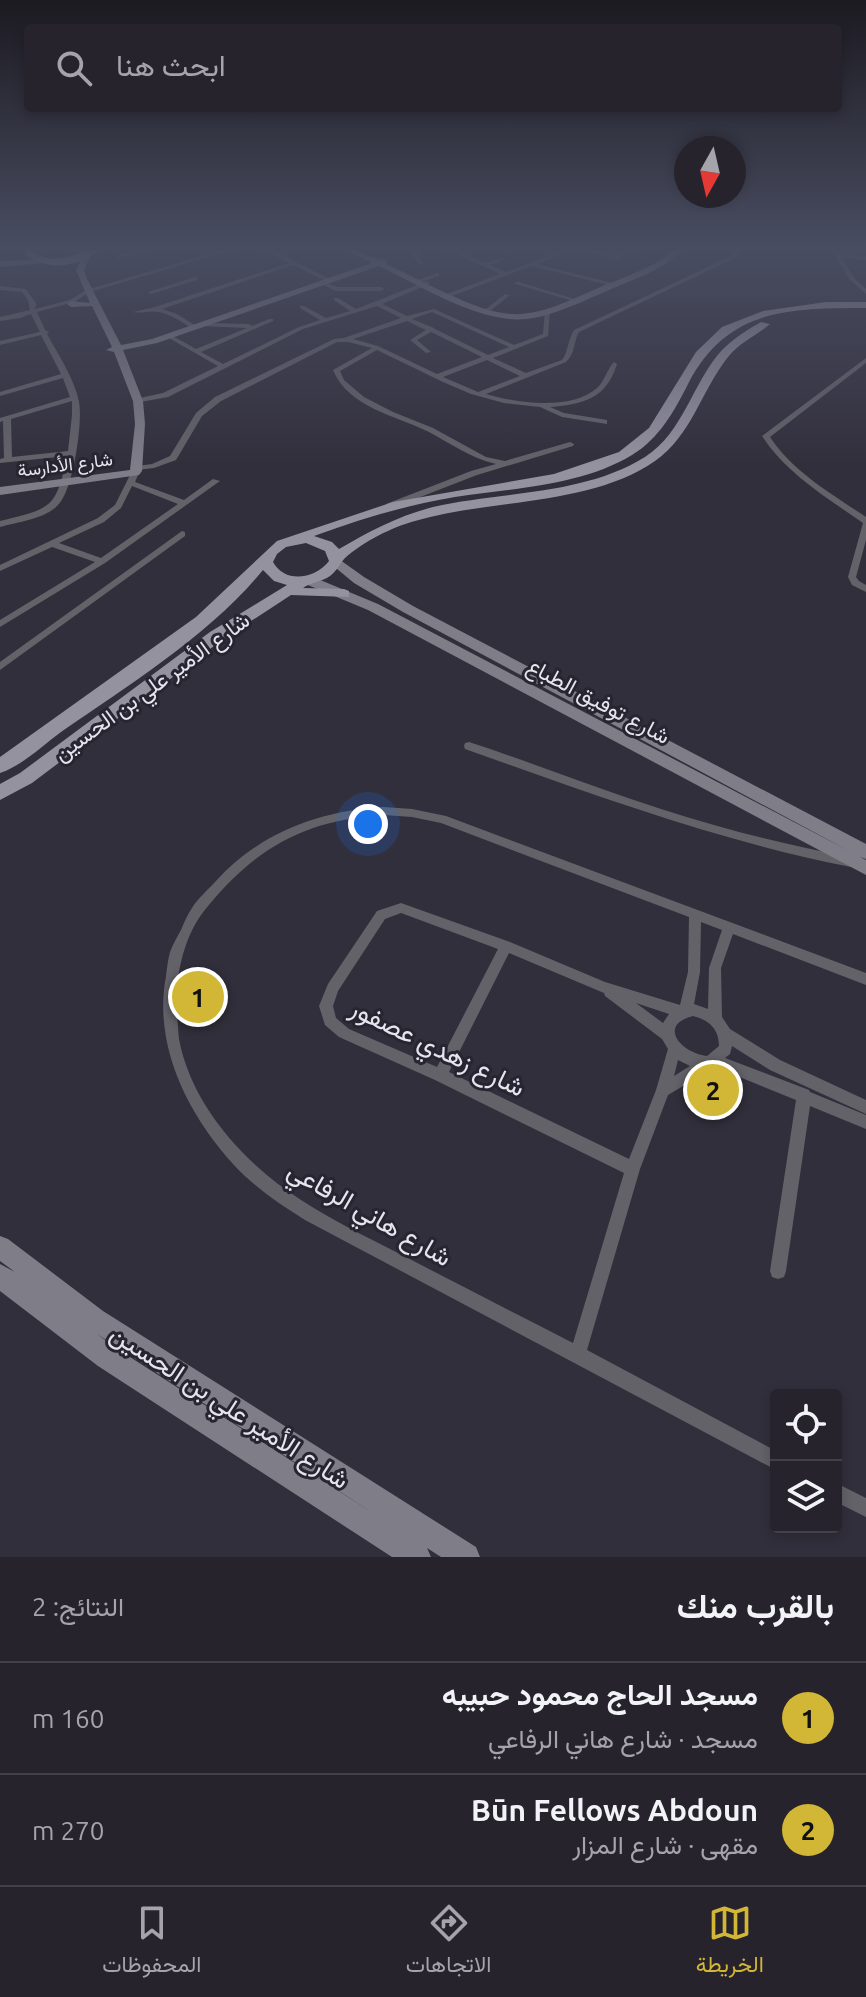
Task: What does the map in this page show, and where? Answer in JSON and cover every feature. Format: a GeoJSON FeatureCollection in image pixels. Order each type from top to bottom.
{"type":"FeatureCollection","features":[{"type":"Feature","properties":{"kind":"main road"},"geometry":{"type":"LineString","coordinates":[[305,580],[286,580],[273,574],[266,565],[267,555],[290,541],[383,509],[587,469],[631,450],[656,429],[706,346],[731,327],[748,322]]}},
{"type":"Feature","properties":{"kind":"main road"},"geometry":{"type":"LineString","coordinates":[[349,521],[336,531],[336,536],[348,538],[377,526],[439,510],[580,485],[624,472],[650,459],[668,445],[723,353],[740,337],[778,322]]}},
{"type":"Feature","properties":{"kind":"main road"},"geometry":{"type":"LineString","coordinates":[[474,473],[473,481],[490,487]]}},
{"type":"Feature","properties":{"kind":"main road","name":"شارع الأمير علي بن الحسين"},"geometry":{"type":"LineString","coordinates":[[0,793],[260,606],[305,580],[327,573],[337,559],[398,522]]}},
{"type":"Feature","properties":{"kind":"main road"},"geometry":{"type":"LineString","coordinates":[[290,541],[322,542],[333,549],[337,559]]}},
{"type":"Feature","properties":{"kind":"main road","name":"شارع الأمير علي بن الحسين"},"geometry":{"type":"LineString","coordinates":[[0,766],[97,699],[235,595],[267,555]]}},
{"type":"Feature","properties":{"kind":"main road"},"geometry":{"type":"LineString","coordinates":[[235,595],[254,587],[269,586],[271,592],[260,606]]}},
{"type":"Feature","properties":{"kind":"main road"},"geometry":{"type":"LineString","coordinates":[[260,606],[299,591],[342,593]]}},
{"type":"Feature","properties":{"kind":"street"},"geometry":{"type":"LineString","coordinates":[[0,524],[55,504],[65,482],[76,406],[41,322]]}},
{"type":"Feature","properties":{"kind":"street"},"geometry":{"type":"LineString","coordinates":[[0,568],[91,527],[111,513],[134,474],[140,424],[138,401],[99,322]]}},
{"type":"Feature","properties":{"kind":"street"},"geometry":{"type":"LineString","coordinates":[[189,322],[198,326],[254,327]]}},
{"type":"Feature","properties":{"kind":"street"},"geometry":{"type":"LineString","coordinates":[[116,353],[211,322]]}},
{"type":"Feature","properties":{"kind":"street"},"geometry":{"type":"LineString","coordinates":[[197,351],[267,322]]}},
{"type":"Feature","properties":{"kind":"street"},"geometry":{"type":"LineString","coordinates":[[138,401],[165,395],[321,322]]}},
{"type":"Feature","properties":{"kind":"street"},"geometry":{"type":"LineString","coordinates":[[134,474],[173,458],[199,415],[218,399],[328,343],[395,322]]}},
{"type":"Feature","properties":{"kind":"street"},"geometry":{"type":"LineString","coordinates":[[417,322],[526,376]]}},
{"type":"Feature","properties":{"kind":"street"},"geometry":{"type":"LineString","coordinates":[[460,322],[516,348]]}},
{"type":"Feature","properties":{"kind":"street"},"geometry":{"type":"LineString","coordinates":[[437,377],[546,335],[547,322]]}},
{"type":"Feature","properties":{"kind":"street"},"geometry":{"type":"LineString","coordinates":[[481,393],[567,359],[573,335],[594,322]]}},
{"type":"Feature","properties":{"kind":"street"},"geometry":{"type":"LineString","coordinates":[[428,352],[413,340],[432,329]]}},
{"type":"Feature","properties":{"kind":"street"},"geometry":{"type":"LineString","coordinates":[[0,343],[46,332]]}},
{"type":"Feature","properties":{"kind":"street"},"geometry":{"type":"LineString","coordinates":[[169,336],[222,366]]}},
{"type":"Feature","properties":{"kind":"street"},"geometry":{"type":"LineString","coordinates":[[346,339],[437,377],[510,402],[543,405],[572,402],[596,394],[606,383],[614,364]]}},
{"type":"Feature","properties":{"kind":"street"},"geometry":{"type":"LineString","coordinates":[[375,349],[338,368],[335,373],[340,381],[369,402],[437,434],[475,457],[504,463]]}},
{"type":"Feature","properties":{"kind":"street"},"geometry":{"type":"LineString","coordinates":[[866,360],[766,436],[808,479],[866,522],[853,569],[855,583],[866,589]]}},
{"type":"Feature","properties":{"kind":"street"},"geometry":{"type":"LineString","coordinates":[[0,394],[65,375]]}},
{"type":"Feature","properties":{"kind":"street"},"geometry":{"type":"LineString","coordinates":[[70,453],[4,461],[4,419],[73,398]]}},
{"type":"Feature","properties":{"kind":"street"},"geometry":{"type":"LineString","coordinates":[[543,405],[562,415],[604,422]]}},
{"type":"Feature","properties":{"kind":"street"},"geometry":{"type":"LineString","coordinates":[[383,509],[474,473],[570,444]]}},
{"type":"Feature","properties":{"kind":"street"},"geometry":{"type":"LineString","coordinates":[[474,473],[478,465],[475,457]]}},
{"type":"Feature","properties":{"kind":"street"},"geometry":{"type":"LineString","coordinates":[[134,474],[184,503]]}},
{"type":"Feature","properties":{"kind":"street","name":"شارع الأدارسة"},"geometry":{"type":"LineString","coordinates":[[0,491],[134,474]]}},
{"type":"Feature","properties":{"kind":"street"},"geometry":{"type":"LineString","coordinates":[[0,624],[102,561],[216,481]]}},
{"type":"Feature","properties":{"kind":"street"},"geometry":{"type":"LineString","coordinates":[[0,667],[182,534]]}},
{"type":"Feature","properties":{"kind":"street"},"geometry":{"type":"LineString","coordinates":[[52,544],[102,561]]}},
{"type":"Feature","properties":{"kind":"street","name":"شارع توفيق الطباع"},"geometry":{"type":"LineString","coordinates":[[337,559],[359,580],[408,609],[863,861]]}},
{"type":"Feature","properties":{"kind":"street","name":"شارع توفيق الطباع"},"geometry":{"type":"LineString","coordinates":[[305,580],[342,593],[792,820]]}},
{"type":"Feature","properties":{"kind":"street"},"geometry":{"type":"LineString","coordinates":[[342,593],[337,584],[340,580],[359,580]]}},
{"type":"Feature","properties":{"kind":"street"},"geometry":{"type":"LineString","coordinates":[[469,746],[693,825],[796,852],[863,861]]}},
{"type":"Feature","properties":{"kind":"street","name":"شارع هاني الرفاعي"},"geometry":{"type":"LineString","coordinates":[[770,1458],[317,1218],[274,1191],[215,1130],[178,1057],[166,1006],[172,964],[180,936],[203,901],[254,852],[297,827],[368,812],[406,813],[442,819],[866,979]]}},
{"type":"Feature","properties":{"kind":"street","name":"شارع زهدي عصفور"},"geometry":{"type":"LineString","coordinates":[[633,1169],[334,1026],[327,1013],[327,998],[381,915],[387,910],[410,909],[603,987],[684,1011]]}},
{"type":"Feature","properties":{"kind":"street"},"geometry":{"type":"LineString","coordinates":[[684,1011],[694,972],[695,915]]}},
{"type":"Feature","properties":{"kind":"street"},"geometry":{"type":"LineString","coordinates":[[715,1019],[715,968],[729,927]]}},
{"type":"Feature","properties":{"kind":"street"},"geometry":{"type":"LineString","coordinates":[[440,1075],[506,946]]}},
{"type":"Feature","properties":{"kind":"street","name":"شارع زهدي عصفور"},"geometry":{"type":"LineString","coordinates":[[603,987],[668,1035]]}},
{"type":"Feature","properties":{"kind":"street"},"geometry":{"type":"LineString","coordinates":[[866,1107],[775,1065],[726,1034],[715,1019],[701,1011],[684,1011],[671,1021],[668,1035],[674,1050],[690,1061],[712,1062],[804,1095],[866,1122]]}},
{"type":"Feature","properties":{"kind":"street"},"geometry":{"type":"LineString","coordinates":[[663,1090],[712,1062],[725,1049],[726,1034]]}},
{"type":"Feature","properties":{"kind":"street"},"geometry":{"type":"LineString","coordinates":[[578,1354],[633,1169],[663,1090],[674,1050]]}},
{"type":"Feature","properties":{"kind":"street"},"geometry":{"type":"LineString","coordinates":[[778,1271],[804,1095]]}},
{"type":"Feature","properties":{"kind":"street","name":"شارع الأمير علي بن الحسين"},"geometry":{"type":"LineString","coordinates":[[0,1247],[95,1319],[453,1554]]}},
{"type":"Feature","properties":{"kind":"street","name":"شارع الأمير علي بن الحسين"},"geometry":{"type":"LineString","coordinates":[[0,1276],[107,1357],[417,1557]]}},
{"type":"Feature","properties":{"kind":"street"},"geometry":{"type":"LineString","coordinates":[[842,1494],[865,1503]]}},
{"type":"Feature","properties":{"kind":"place","name":"مسجد الحاج محمود حبيبه"},"geometry":{"type":"Point","coordinates":[198,997]}},
{"type":"Feature","properties":{"kind":"place","name":"Būn Fellows Abdoun"},"geometry":{"type":"Point","coordinates":[713,1090]}}]}
